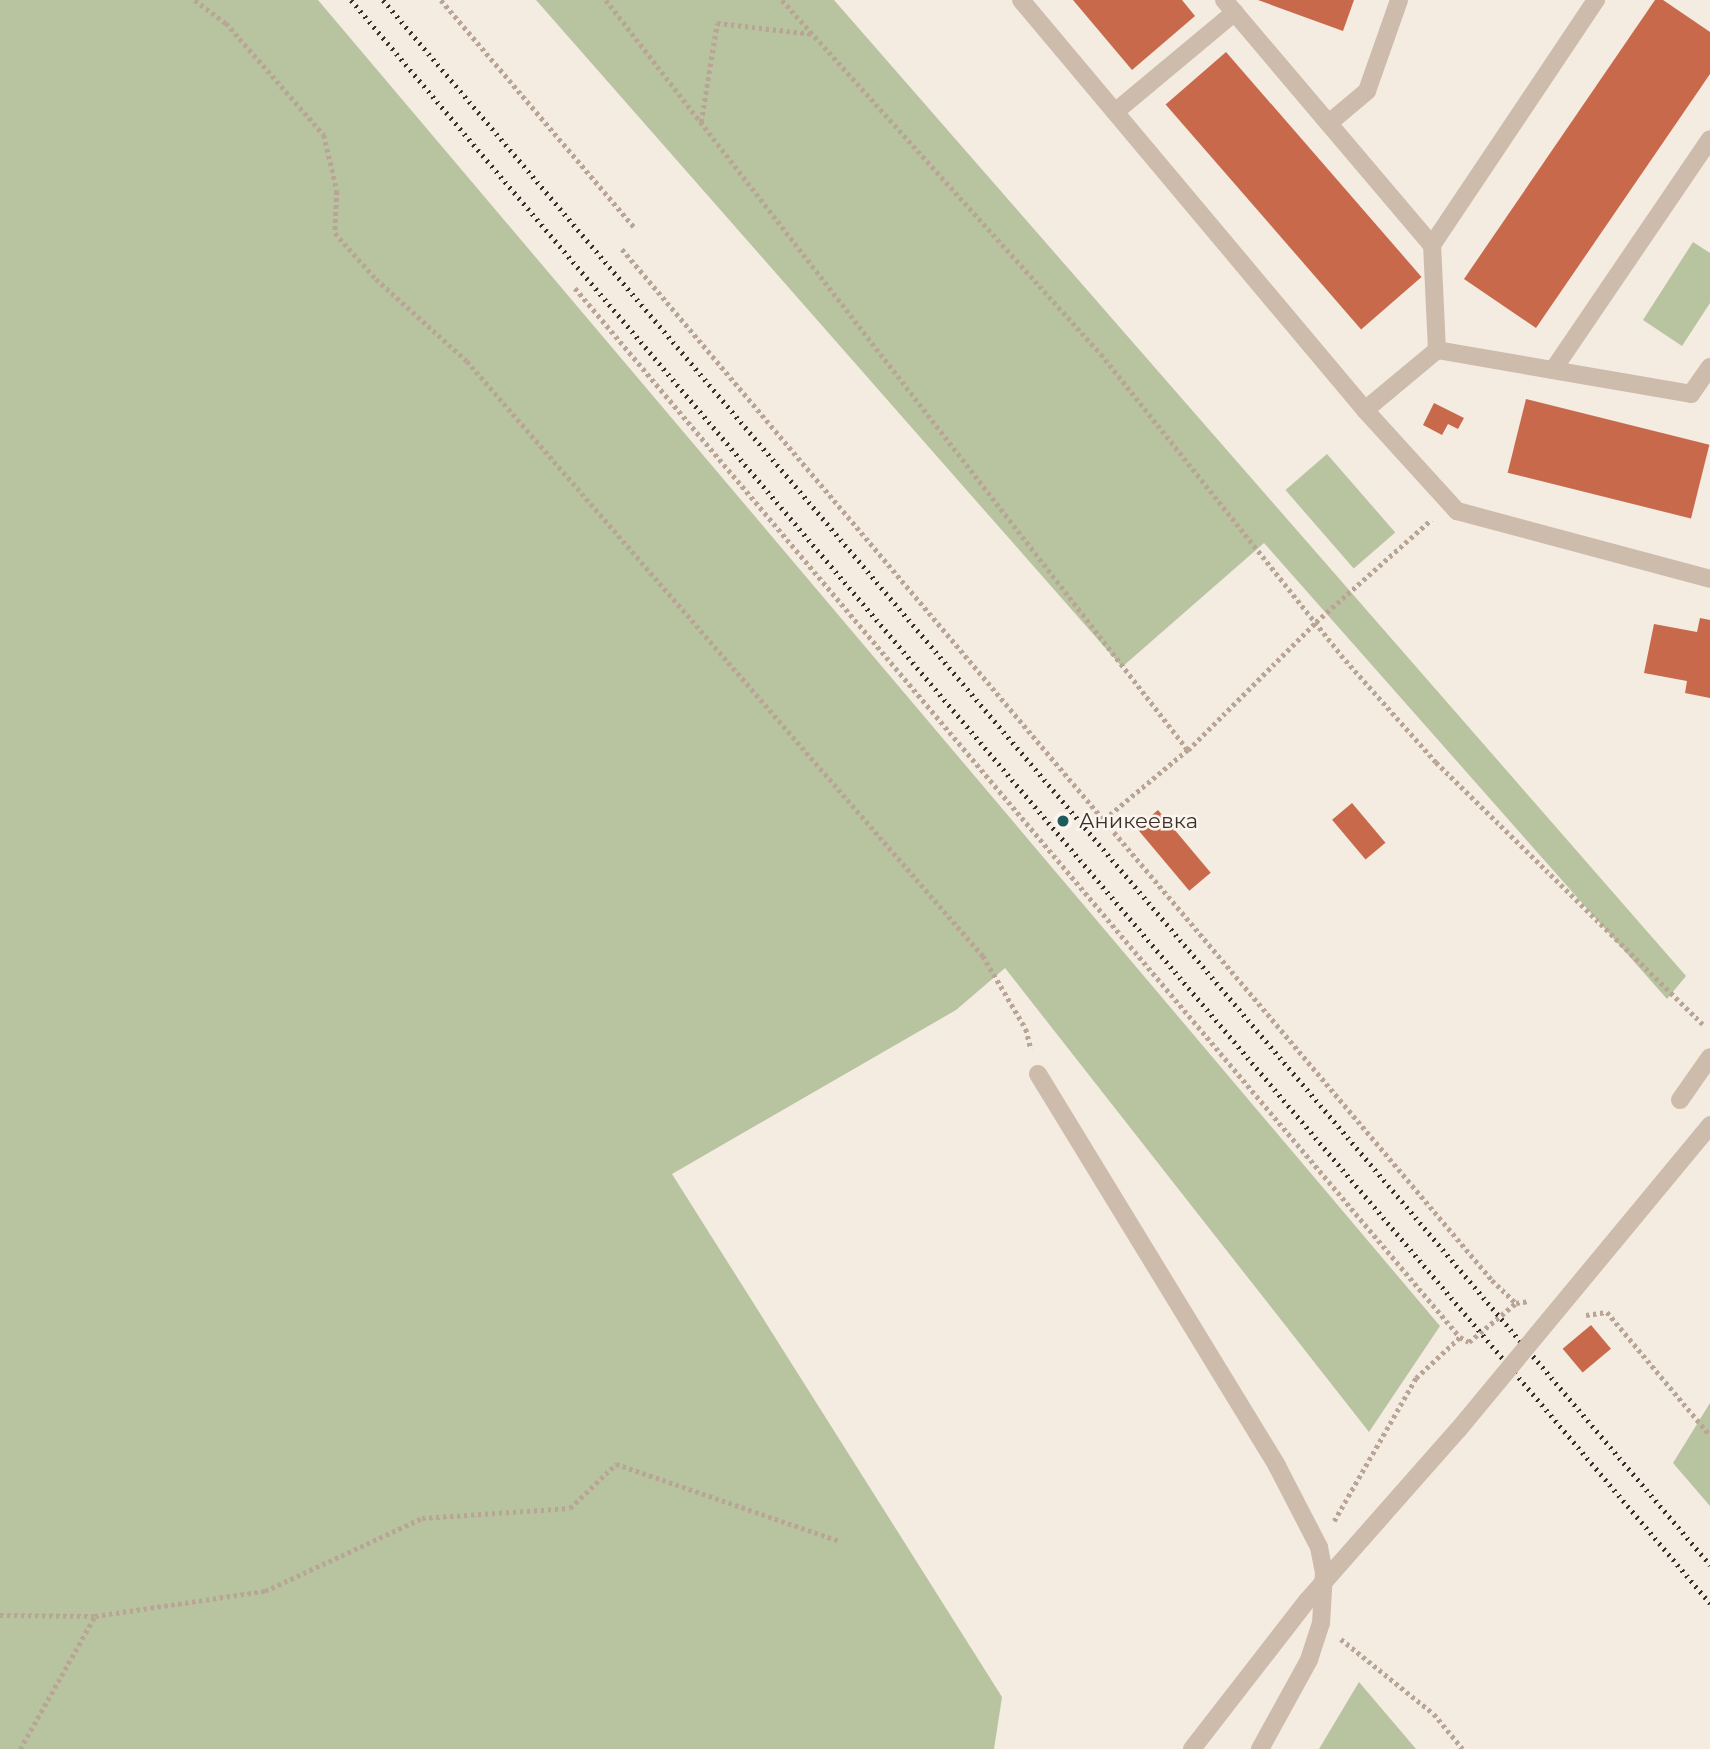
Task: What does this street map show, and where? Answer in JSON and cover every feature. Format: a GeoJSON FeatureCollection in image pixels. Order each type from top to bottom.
{"type":"FeatureCollection","features":[{"type":"Feature","properties":{"kind":"street"},"geometry":{"type":"LineString","coordinates":[[1021,0],[1365,410],[1457,511],[1710,579]]}},
{"type":"Feature","properties":{"kind":"street"},"geometry":{"type":"LineString","coordinates":[[1329,123],[1367,91],[1399,0]]}},
{"type":"Feature","properties":{"kind":"street"},"geometry":{"type":"LineString","coordinates":[[1437,350],[1432,245],[1596,0]]}},
{"type":"Feature","properties":{"kind":"street"},"geometry":{"type":"LineString","coordinates":[[1115,112],[1230,6],[1432,245]]}},
{"type":"Feature","properties":{"kind":"street"},"geometry":{"type":"LineString","coordinates":[[1553,370],[1710,139]]}},
{"type":"Feature","properties":{"kind":"street"},"geometry":{"type":"LineString","coordinates":[[1365,410],[1437,350],[1691,394],[1710,367]]}},
{"type":"Feature","properties":{"kind":"street"},"geometry":{"type":"LineString","coordinates":[[1680,1100],[1710,1057]]}},
{"type":"Feature","properties":{"kind":"street"},"geometry":{"type":"LineString","coordinates":[[1038,1074],[1277,1466],[1319,1547],[1324,1573],[1321,1623],[1309,1660],[1260,1749]]}},
{"type":"Feature","properties":{"kind":"street"},"geometry":{"type":"LineString","coordinates":[[1192,1749],[1307,1601],[1466,1419],[1710,1125]]}},
{"type":"Feature","properties":{"kind":"path"},"geometry":{"type":"LineString","coordinates":[[195,0],[226,23],[324,135],[337,191],[335,233],[376,279],[467,361],[983,956],[1026,1029],[1038,1074]]}},
{"type":"Feature","properties":{"kind":"path"},"geometry":{"type":"LineString","coordinates":[[441,0],[634,227]]}},
{"type":"Feature","properties":{"kind":"path"},"geometry":{"type":"LineString","coordinates":[[606,0],[1188,750]]}},
{"type":"Feature","properties":{"kind":"path"},"geometry":{"type":"LineString","coordinates":[[782,0],[1101,354],[1316,622],[1436,762],[1703,1024]]}},
{"type":"Feature","properties":{"kind":"path"},"geometry":{"type":"LineString","coordinates":[[701,123],[717,23],[813,34]]}},
{"type":"Feature","properties":{"kind":"path"},"geometry":{"type":"LineString","coordinates":[[622,249],[1492,1280]]}},
{"type":"Feature","properties":{"kind":"path"},"geometry":{"type":"LineString","coordinates":[[575,288],[1460,1337],[1469,1342],[1516,1303]]}},
{"type":"Feature","properties":{"kind":"path"},"geometry":{"type":"LineString","coordinates":[[1104,820],[1188,750],[1316,622],[1450,504]]}},
{"type":"Feature","properties":{"kind":"path"},"geometry":{"type":"LineString","coordinates":[[1608,1312],[1710,1435]]}},
{"type":"Feature","properties":{"kind":"path"},"geometry":{"type":"LineString","coordinates":[[1319,1547],[1416,1378],[1460,1337]]}},
{"type":"Feature","properties":{"kind":"path"},"geometry":{"type":"LineString","coordinates":[[0,1615],[95,1616],[265,1591],[422,1518],[570,1508],[616,1464],[839,1541]]}},
{"type":"Feature","properties":{"kind":"path"},"geometry":{"type":"LineString","coordinates":[[20,1749],[95,1616]]}},
{"type":"Feature","properties":{"kind":"path"},"geometry":{"type":"LineString","coordinates":[[1321,1623],[1434,1714],[1463,1749]]}},
{"type":"Feature","properties":{"kind":"green space"},"geometry":{"type":"Polygon","coordinates":[[[0,0],[318,0],[1440,1326],[1369,1432],[1005,968],[956,1010],[672,1174],[1002,1697],[994,1749],[0,1749],[0,0]]]}},
{"type":"Feature","properties":{"kind":"green space"},"geometry":{"type":"Polygon","coordinates":[[[536,0],[834,0],[1686,976],[1667,999],[1264,543],[1122,667],[536,0]]]}},
{"type":"Feature","properties":{"kind":"green space"},"geometry":{"type":"Polygon","coordinates":[[[1693,242],[1710,253],[1710,303],[1682,346],[1643,320],[1693,242]]]}},
{"type":"Feature","properties":{"kind":"green space"},"geometry":{"type":"Polygon","coordinates":[[[1327,454],[1395,532],[1354,569],[1285,490],[1327,454]]]}},
{"type":"Feature","properties":{"kind":"green space"},"geometry":{"type":"Polygon","coordinates":[[[1710,1403],[1710,1506],[1673,1463],[1710,1403]]]}},
{"type":"Feature","properties":{"kind":"green space"},"geometry":{"type":"Polygon","coordinates":[[[1359,1682],[1416,1749],[1319,1749],[1359,1682]]]}},
{"type":"Feature","properties":{"kind":"building"},"geometry":{"type":"Polygon","coordinates":[[[1073,0],[1182,0],[1195,16],[1132,70],[1073,0]]]}},
{"type":"Feature","properties":{"kind":"building"},"geometry":{"type":"Polygon","coordinates":[[[1258,0],[1354,0],[1343,31],[1258,0]]]}},
{"type":"Feature","properties":{"kind":"building"},"geometry":{"type":"Polygon","coordinates":[[[1655,0],[1663,0],[1710,32],[1710,74],[1536,328],[1464,279],[1655,0]]]}},
{"type":"Feature","properties":{"kind":"building"},"geometry":{"type":"Polygon","coordinates":[[[1226,52],[1422,277],[1361,329],[1166,104],[1226,52]]]}},
{"type":"Feature","properties":{"kind":"building"},"geometry":{"type":"Polygon","coordinates":[[[1526,399],[1709,445],[1691,518],[1508,473],[1526,399]]]}},
{"type":"Feature","properties":{"kind":"building"},"geometry":{"type":"Polygon","coordinates":[[[1434,403],[1464,418],[1458,429],[1448,424],[1442,435],[1423,425],[1434,403]]]}},
{"type":"Feature","properties":{"kind":"building"},"geometry":{"type":"Polygon","coordinates":[[[1700,618],[1710,620],[1710,698],[1685,693],[1687,681],[1644,673],[1654,624],[1697,632],[1700,618]]]}},
{"type":"Feature","properties":{"kind":"building"},"geometry":{"type":"Polygon","coordinates":[[[1352,803],[1385,843],[1366,860],[1332,820],[1352,803]]]}},
{"type":"Feature","properties":{"kind":"building"},"geometry":{"type":"Polygon","coordinates":[[[1158,810],[1211,873],[1189,891],[1137,828],[1158,810]]]}},
{"type":"Feature","properties":{"kind":"building"},"geometry":{"type":"Polygon","coordinates":[[[1591,1325],[1611,1349],[1583,1373],[1563,1349],[1591,1325]]]}},
{"type":"Feature","properties":{"kind":"railway"},"geometry":{"type":"LineString","coordinates":[[351,0],[1710,1603]]}},
{"type":"Feature","properties":{"kind":"railway"},"geometry":{"type":"LineString","coordinates":[[383,0],[1710,1565]]}},
{"type":"Feature","properties":{"kind":"place","name":"Аникеевка"},"geometry":{"type":"Point","coordinates":[1063,821]}}]}
